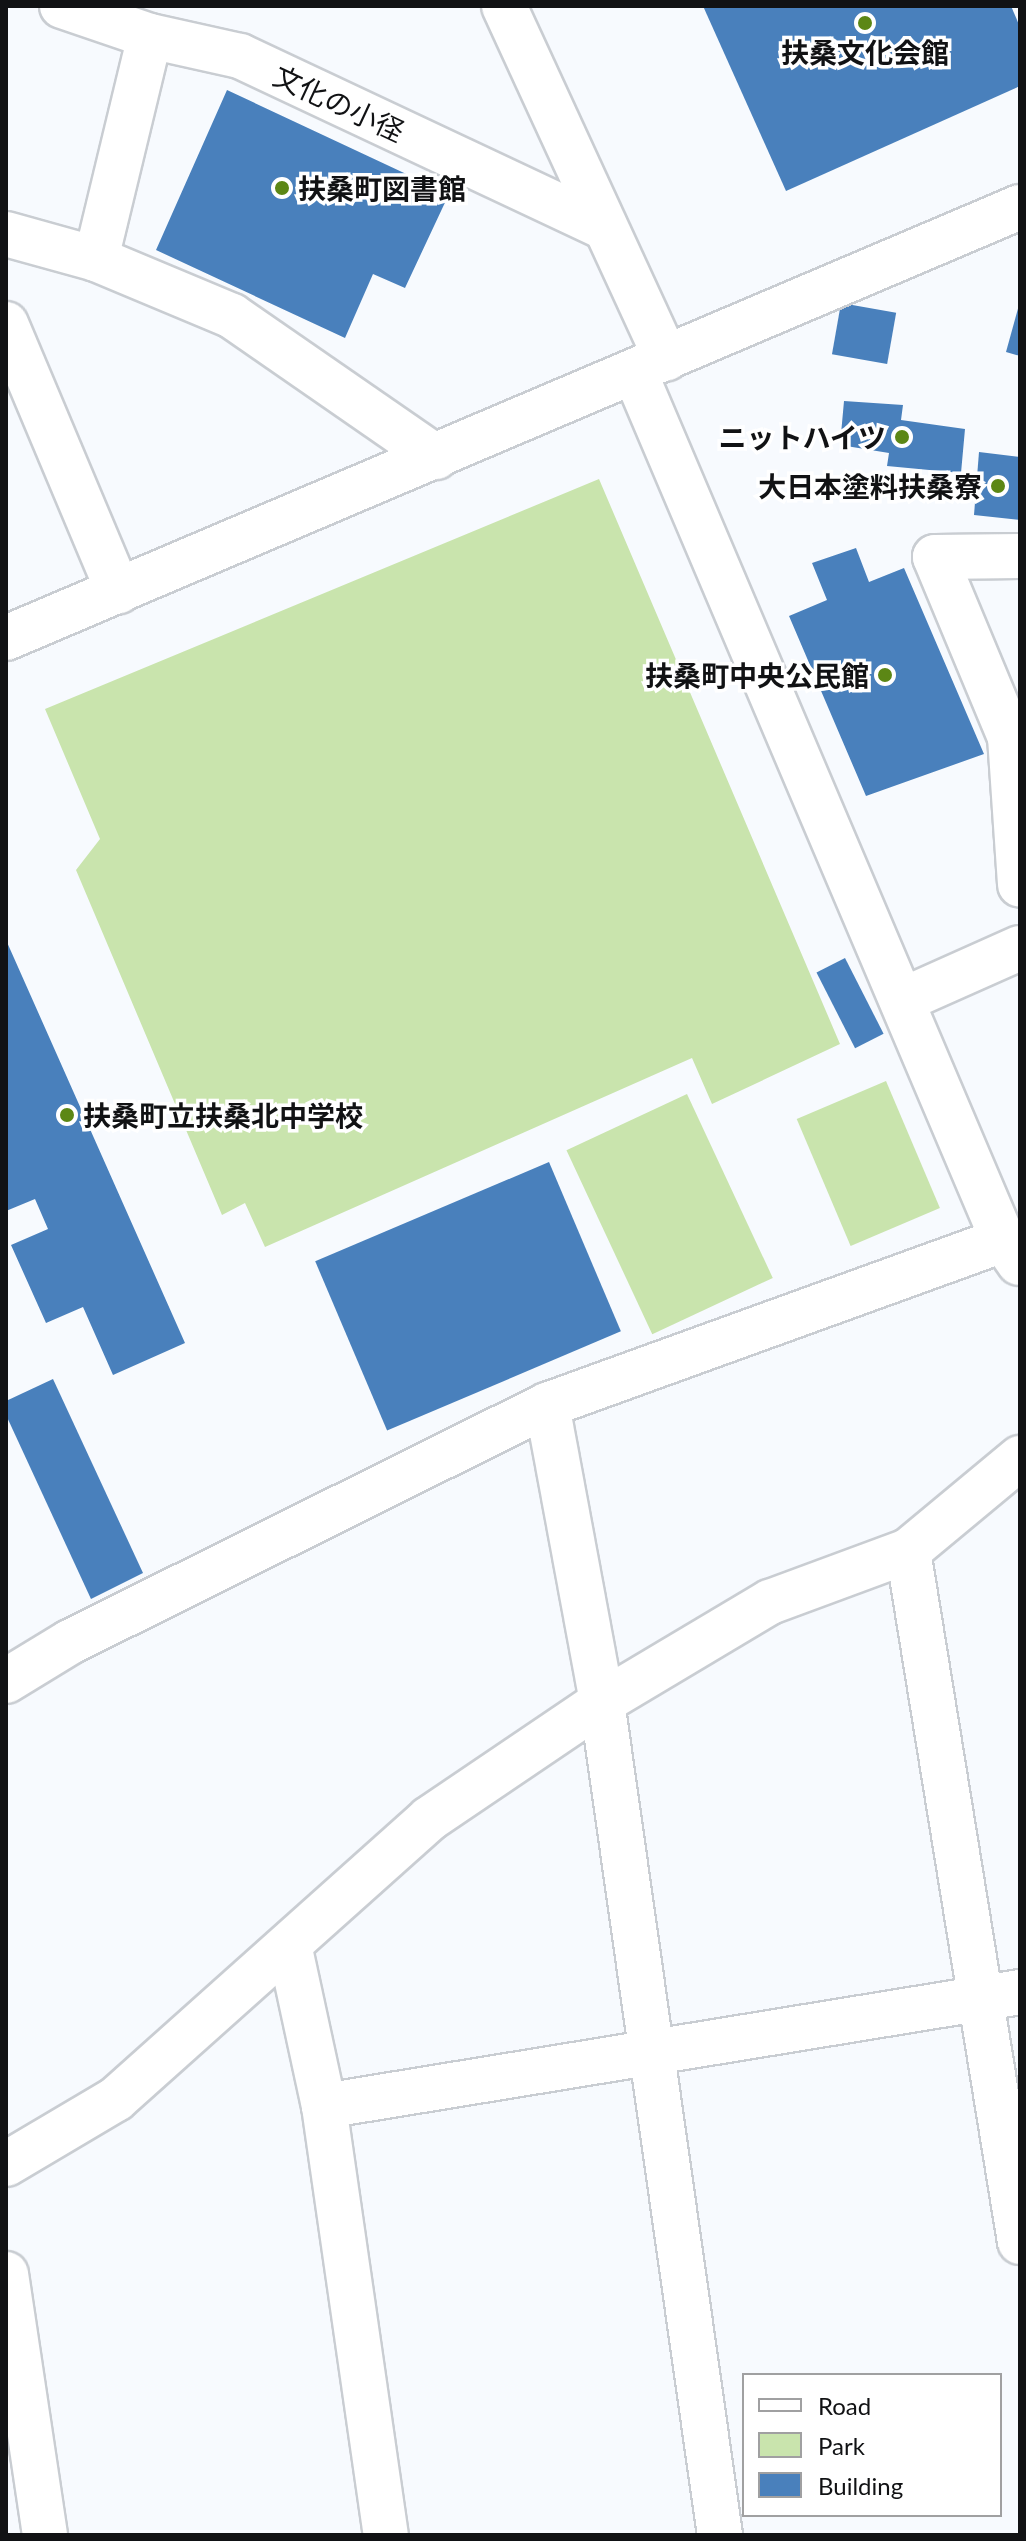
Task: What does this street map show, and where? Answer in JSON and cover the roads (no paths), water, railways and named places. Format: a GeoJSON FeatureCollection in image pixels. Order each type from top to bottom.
{"type":"FeatureCollection","features":[{"type":"Feature","properties":{"kind":"street","name":"文化の小径"},"geometry":{"type":"LineString","coordinates":[[62,6],[113,15],[150,36],[240,56],[605,228]]}},
{"type":"Feature","properties":{"kind":"street"},"geometry":{"type":"LineString","coordinates":[[6,1681],[70,1642],[547,1405],[1012,1253],[903,1000],[650,366],[605,228],[512,9]]}},
{"type":"Feature","properties":{"kind":"street"},"geometry":{"type":"LineString","coordinates":[[96,259],[150,36]]}},
{"type":"Feature","properties":{"kind":"street"},"geometry":{"type":"LineString","coordinates":[[6,638],[1020,207]]}},
{"type":"Feature","properties":{"kind":"street"},"geometry":{"type":"LineString","coordinates":[[6,234],[96,259],[232,316],[436,457]]}},
{"type":"Feature","properties":{"kind":"street"},"geometry":{"type":"LineString","coordinates":[[6,324],[118,591]]}},
{"type":"Feature","properties":{"kind":"street"},"geometry":{"type":"LineString","coordinates":[[1020,556],[935,557],[1010,737],[1020,885]]}},
{"type":"Feature","properties":{"kind":"street"},"geometry":{"type":"LineString","coordinates":[[903,1000],[1020,948]]}},
{"type":"Feature","properties":{"kind":"street"},"geometry":{"type":"LineString","coordinates":[[547,1405],[602,1702],[720,2535]]}},
{"type":"Feature","properties":{"kind":"street"},"geometry":{"type":"LineString","coordinates":[[6,2164],[116,2099],[290,1949],[429,1819],[602,1702],[770,1602],[908,1551],[1020,1458]]}},
{"type":"Feature","properties":{"kind":"street"},"geometry":{"type":"LineString","coordinates":[[908,1551],[1002,1994],[1020,2242]]}},
{"type":"Feature","properties":{"kind":"street"},"geometry":{"type":"LineString","coordinates":[[290,1949],[324,2106],[386,2535]]}},
{"type":"Feature","properties":{"kind":"street"},"geometry":{"type":"LineString","coordinates":[[324,2106],[1002,1994]]}},
{"type":"Feature","properties":{"kind":"street"},"geometry":{"type":"LineString","coordinates":[[6,2274],[45,2535]]}},
{"type":"Feature","properties":{"kind":"place","name":"扶桑文化会館"},"geometry":{"type":"Point","coordinates":[865,23]}},
{"type":"Feature","properties":{"kind":"place","name":"扶桑町図書館"},"geometry":{"type":"Point","coordinates":[282,188]}},
{"type":"Feature","properties":{"kind":"place","name":"ニットハイツ"},"geometry":{"type":"Point","coordinates":[902,437]}},
{"type":"Feature","properties":{"kind":"place","name":"大日本塗料扶桑寮"},"geometry":{"type":"Point","coordinates":[998,486]}},
{"type":"Feature","properties":{"kind":"place","name":"扶桑町中央公民館"},"geometry":{"type":"Point","coordinates":[885,675]}},
{"type":"Feature","properties":{"kind":"place","name":"扶桑町立扶桑北中学校"},"geometry":{"type":"Point","coordinates":[67,1115]}}]}
